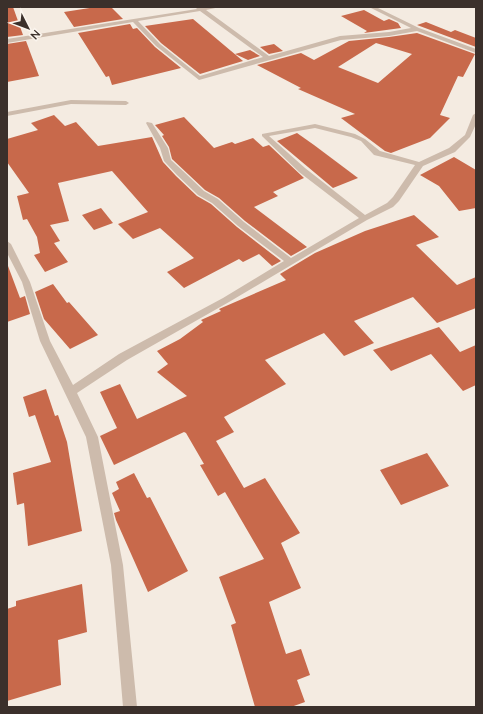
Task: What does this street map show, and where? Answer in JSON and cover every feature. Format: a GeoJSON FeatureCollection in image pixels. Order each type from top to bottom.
{"type":"FeatureCollection","features":[{"type":"Feature","properties":{"kind":"street"},"geometry":{"type":"LineString","coordinates":[[7,41],[200,8],[217,7]]}},
{"type":"Feature","properties":{"kind":"street"},"geometry":{"type":"LineString","coordinates":[[372,7],[417,29],[476,51]]}},
{"type":"Feature","properties":{"kind":"street"},"geometry":{"type":"LineString","coordinates":[[200,8],[268,58]]}},
{"type":"Feature","properties":{"kind":"street"},"geometry":{"type":"LineString","coordinates":[[134,20],[158,45],[199,78],[340,38],[389,34],[417,29]]}},
{"type":"Feature","properties":{"kind":"street"},"geometry":{"type":"LineString","coordinates":[[7,114],[71,102],[126,103]]}},
{"type":"Feature","properties":{"kind":"street"},"geometry":{"type":"LineString","coordinates":[[71,392],[123,357],[226,300],[364,218],[390,205],[396,199],[420,164],[452,150],[468,136],[476,115]]}},
{"type":"Feature","properties":{"kind":"street"},"geometry":{"type":"LineString","coordinates":[[149,123],[164,148],[168,161],[180,173],[201,193],[216,201],[241,224],[291,262]]}},
{"type":"Feature","properties":{"kind":"street"},"geometry":{"type":"LineString","coordinates":[[364,218],[302,170],[264,135],[314,126],[353,135],[363,140],[377,153],[420,164]]}},
{"type":"Feature","properties":{"kind":"street"},"geometry":{"type":"LineString","coordinates":[[7,244],[26,282],[45,341],[92,437],[115,558],[130,707]]}},
{"type":"Feature","properties":{"kind":"building"},"geometry":{"type":"Polygon","coordinates":[[[7,7],[13,7],[23,35],[7,37],[7,7]]]}},
{"type":"Feature","properties":{"kind":"building"},"geometry":{"type":"Polygon","coordinates":[[[96,7],[111,7],[123,19],[74,27],[64,12],[96,7]]]}},
{"type":"Feature","properties":{"kind":"building"},"geometry":{"type":"Polygon","coordinates":[[[364,10],[384,21],[389,19],[398,23],[401,28],[364,33],[367,31],[341,16],[364,10]]]}},
{"type":"Feature","properties":{"kind":"building"},"geometry":{"type":"Polygon","coordinates":[[[193,19],[243,61],[200,74],[161,43],[145,26],[193,19]]]}},
{"type":"Feature","properties":{"kind":"building"},"geometry":{"type":"Polygon","coordinates":[[[426,22],[451,32],[455,30],[476,38],[476,47],[417,25],[426,22]]]}},
{"type":"Feature","properties":{"kind":"building"},"geometry":{"type":"Polygon","coordinates":[[[130,24],[133,29],[137,28],[155,47],[181,68],[112,85],[109,76],[106,77],[78,33],[130,24]]]}},
{"type":"Feature","properties":{"kind":"building"},"geometry":{"type":"Polygon","coordinates":[[[417,33],[475,54],[463,77],[458,76],[440,115],[450,118],[430,138],[391,153],[385,151],[341,118],[355,114],[298,89],[301,88],[257,65],[301,53],[314,60],[349,41],[417,33]],[[376,43],[338,67],[378,83],[412,54],[376,43]]]}},
{"type":"Feature","properties":{"kind":"building"},"geometry":{"type":"Polygon","coordinates":[[[26,41],[39,76],[7,82],[7,44],[26,41]]]}},
{"type":"Feature","properties":{"kind":"building"},"geometry":{"type":"Polygon","coordinates":[[[274,44],[283,51],[269,54],[260,47],[274,44]]]}},
{"type":"Feature","properties":{"kind":"building"},"geometry":{"type":"Polygon","coordinates":[[[250,50],[260,56],[248,60],[235,54],[250,50]]]}},
{"type":"Feature","properties":{"kind":"building"},"geometry":{"type":"Polygon","coordinates":[[[54,115],[65,126],[76,122],[98,146],[152,137],[163,162],[176,176],[197,196],[211,204],[237,227],[281,261],[272,266],[259,254],[243,262],[239,259],[184,288],[167,272],[194,258],[160,228],[133,239],[118,224],[148,212],[112,171],[58,183],[69,221],[50,225],[60,241],[54,243],[68,262],[45,272],[34,255],[40,253],[37,237],[27,219],[23,220],[17,196],[29,193],[7,162],[7,139],[38,130],[31,123],[54,115]]]}},
{"type":"Feature","properties":{"kind":"building"},"geometry":{"type":"Polygon","coordinates":[[[184,117],[214,148],[232,142],[235,144],[253,138],[263,147],[269,145],[304,178],[273,192],[278,196],[254,207],[307,247],[291,256],[245,221],[219,198],[205,190],[172,159],[169,147],[162,136],[164,135],[155,125],[184,117]]]}},
{"type":"Feature","properties":{"kind":"building"},"geometry":{"type":"Polygon","coordinates":[[[297,133],[358,178],[333,188],[277,141],[297,133]]]}},
{"type":"Feature","properties":{"kind":"building"},"geometry":{"type":"Polygon","coordinates":[[[454,157],[476,170],[476,208],[459,211],[439,186],[420,175],[454,157]]]}},
{"type":"Feature","properties":{"kind":"building"},"geometry":{"type":"Polygon","coordinates":[[[101,208],[113,223],[94,230],[82,215],[101,208]]]}},
{"type":"Feature","properties":{"kind":"building"},"geometry":{"type":"Polygon","coordinates":[[[414,215],[439,237],[416,245],[457,285],[476,277],[476,308],[437,323],[413,297],[354,321],[374,343],[344,356],[324,333],[265,360],[286,384],[224,417],[234,432],[216,441],[244,488],[265,478],[300,533],[281,543],[301,588],[269,602],[286,654],[301,649],[310,675],[297,680],[305,702],[291,707],[255,707],[231,625],[236,623],[219,577],[264,559],[225,492],[218,496],[200,465],[204,464],[186,433],[184,432],[114,465],[100,436],[117,428],[100,392],[120,384],[137,419],[187,396],[157,372],[168,364],[157,351],[180,339],[203,322],[201,320],[221,311],[219,309],[286,280],[280,274],[315,253],[365,231],[414,215]]]}},
{"type":"Feature","properties":{"kind":"building"},"geometry":{"type":"Polygon","coordinates":[[[8,266],[20,298],[25,296],[30,314],[7,322],[8,266]]]}},
{"type":"Feature","properties":{"kind":"building"},"geometry":{"type":"Polygon","coordinates":[[[53,284],[67,303],[69,302],[98,335],[70,349],[44,319],[35,292],[53,284]]]}},
{"type":"Feature","properties":{"kind":"building"},"geometry":{"type":"Polygon","coordinates":[[[439,327],[460,352],[476,345],[476,385],[463,391],[431,354],[391,371],[373,350],[439,327]]]}},
{"type":"Feature","properties":{"kind":"building"},"geometry":{"type":"Polygon","coordinates":[[[46,389],[55,416],[58,415],[67,442],[82,531],[28,546],[24,503],[17,505],[13,473],[51,462],[35,415],[29,417],[23,397],[46,389]]]}},
{"type":"Feature","properties":{"kind":"building"},"geometry":{"type":"Polygon","coordinates":[[[427,453],[449,486],[401,505],[380,470],[427,453]]]}},
{"type":"Feature","properties":{"kind":"building"},"geometry":{"type":"Polygon","coordinates":[[[134,473],[147,498],[150,497],[188,571],[148,592],[114,513],[120,511],[112,493],[119,489],[116,482],[134,473]]]}},
{"type":"Feature","properties":{"kind":"building"},"geometry":{"type":"Polygon","coordinates":[[[82,584],[87,632],[58,640],[61,685],[7,701],[7,609],[16,606],[16,601],[82,584]]]}}]}
